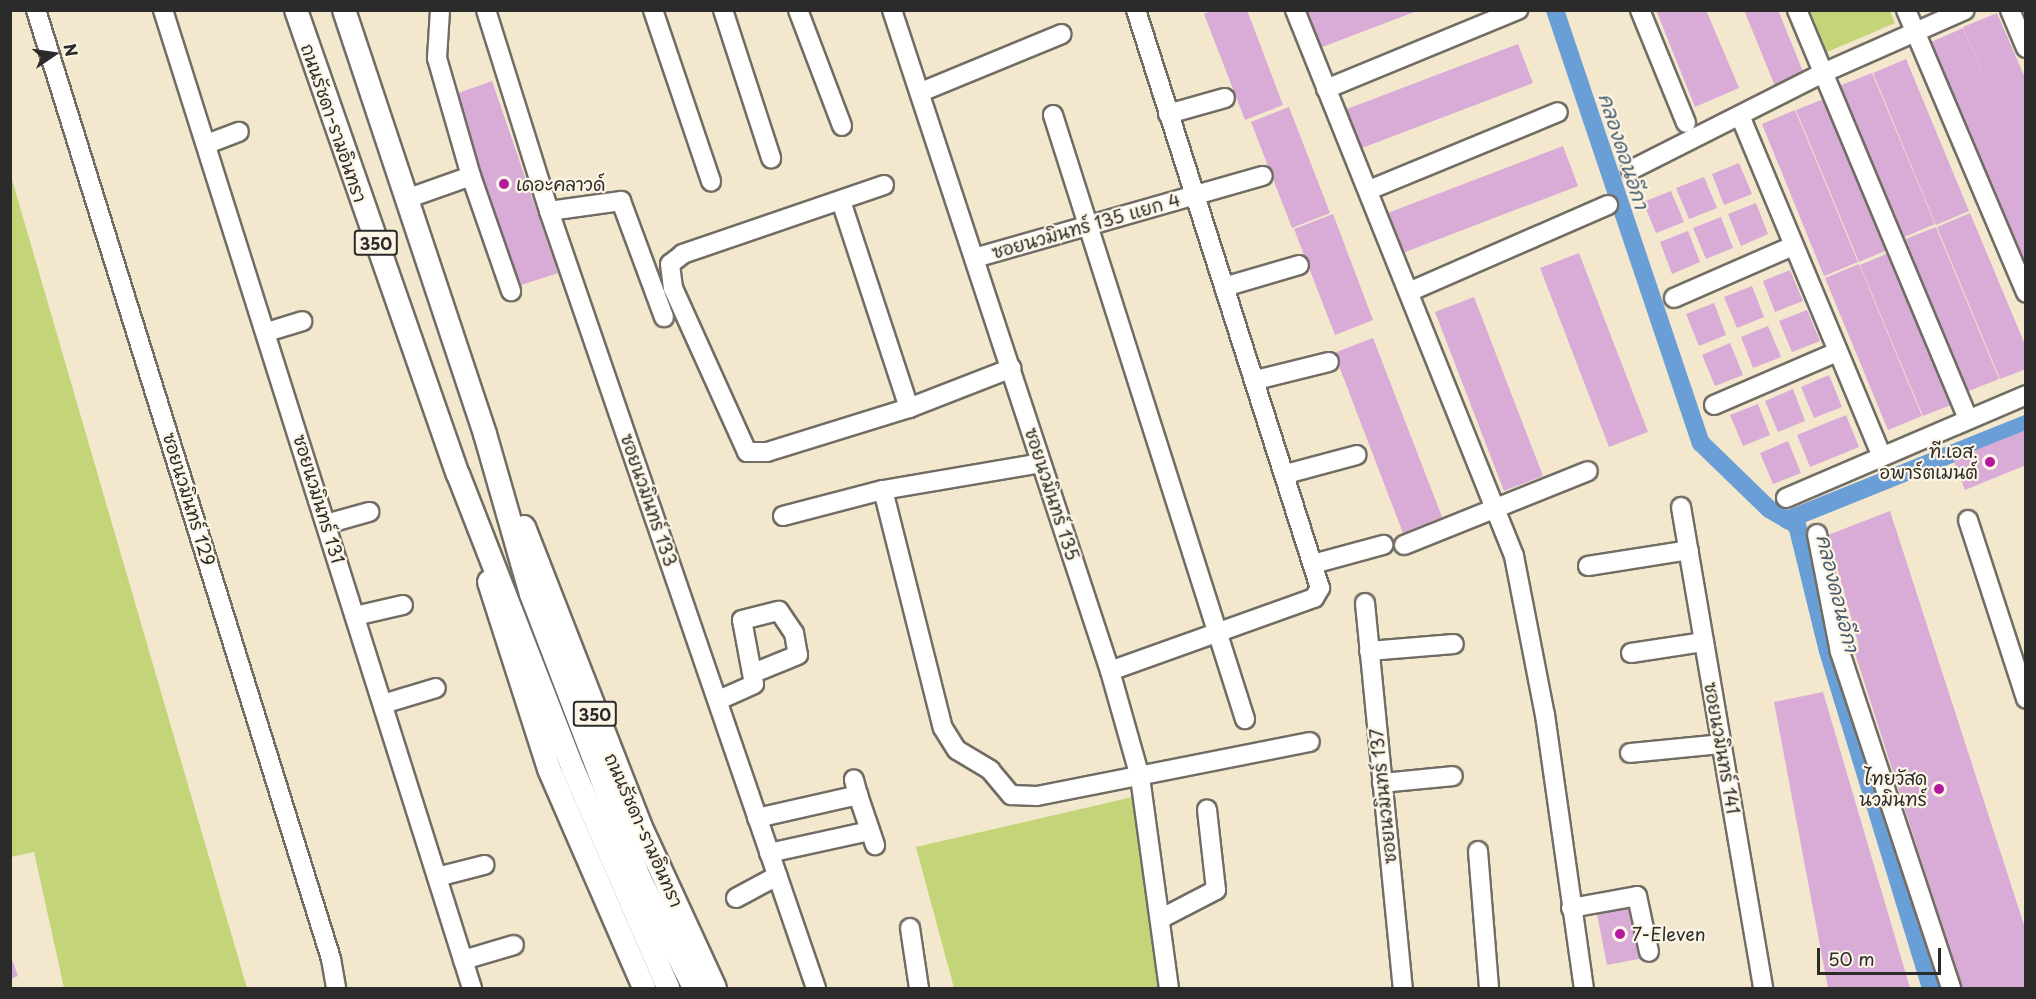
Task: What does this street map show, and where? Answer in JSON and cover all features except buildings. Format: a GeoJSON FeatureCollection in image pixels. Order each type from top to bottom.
{"type":"FeatureCollection","features":[{"type":"Feature","properties":{"kind":"main road","name":"ถนนรัชดา-รามอินทรา"},"geometry":{"type":"LineString","coordinates":[[296,10],[458,474],[549,769],[644,988]]}},
{"type":"Feature","properties":{"kind":"main road","name":"ถนนรัชดา-รามอินทรา"},"geometry":{"type":"LineString","coordinates":[[344,10],[485,434],[531,594],[668,988]]}},
{"type":"Feature","properties":{"kind":"main road","name":"ถนนรัชดา-รามอินทรา"},"geometry":{"type":"LineString","coordinates":[[485,434],[640,825],[716,988]]}},
{"type":"Feature","properties":{"kind":"main road","name":"ถนนรัชดา-รามอินทรา"},"geometry":{"type":"LineString","coordinates":[[458,474],[630,880],[694,988]]}},
{"type":"Feature","properties":{"kind":"street","name":"ซอยนวมินทร์ 129"},"geometry":{"type":"LineString","coordinates":[[36,10],[331,959],[336,988]]}},
{"type":"Feature","properties":{"kind":"street","name":"ซอยนวมินทร์ 131"},"geometry":{"type":"LineString","coordinates":[[163,10],[267,332],[472,988]]}},
{"type":"Feature","properties":{"kind":"street"},"geometry":{"type":"LineString","coordinates":[[440,10],[437,58],[471,176],[511,291]]}},
{"type":"Feature","properties":{"kind":"street","name":"ซอยนวมินทร์ 133"},"geometry":{"type":"LineString","coordinates":[[486,10],[549,211],[721,699],[769,853],[816,988]]}},
{"type":"Feature","properties":{"kind":"street"},"geometry":{"type":"LineString","coordinates":[[653,10],[711,181]]}},
{"type":"Feature","properties":{"kind":"street"},"geometry":{"type":"LineString","coordinates":[[723,10],[771,158]]}},
{"type":"Feature","properties":{"kind":"street"},"geometry":{"type":"LineString","coordinates":[[798,10],[842,126]]}},
{"type":"Feature","properties":{"kind":"street","name":"ซอยนวมินทร์ 135"},"geometry":{"type":"LineString","coordinates":[[892,10],[978,257],[1041,463],[1110,671],[1140,777],[1169,988]]}},
{"type":"Feature","properties":{"kind":"street"},"geometry":{"type":"LineString","coordinates":[[1110,671],[1216,630],[1314,598],[1320,588],[1286,474],[1136,10]]}},
{"type":"Feature","properties":{"kind":"street"},"geometry":{"type":"LineString","coordinates":[[1295,10],[1499,510],[1514,556],[1545,715],[1584,988]]}},
{"type":"Feature","properties":{"kind":"street"},"geometry":{"type":"LineString","coordinates":[[1326,89],[1518,10]]}},
{"type":"Feature","properties":{"kind":"street"},"geometry":{"type":"LineString","coordinates":[[1640,10],[1686,123]]}},
{"type":"Feature","properties":{"kind":"street"},"geometry":{"type":"LineString","coordinates":[[1797,10],[1968,418]]}},
{"type":"Feature","properties":{"kind":"street"},"geometry":{"type":"LineString","coordinates":[[1906,10],[2025,293]]}},
{"type":"Feature","properties":{"kind":"street"},"geometry":{"type":"LineString","coordinates":[[1631,170],[1742,118],[1823,73],[1965,10]]}},
{"type":"Feature","properties":{"kind":"street"},"geometry":{"type":"LineString","coordinates":[[2010,10],[2025,48]]}},
{"type":"Feature","properties":{"kind":"street"},"geometry":{"type":"LineString","coordinates":[[921,92],[1062,34]]}},
{"type":"Feature","properties":{"kind":"street"},"geometry":{"type":"LineString","coordinates":[[1168,114],[1225,98]]}},
{"type":"Feature","properties":{"kind":"street"},"geometry":{"type":"LineString","coordinates":[[1368,190],[1558,112]]}},
{"type":"Feature","properties":{"kind":"street"},"geometry":{"type":"LineString","coordinates":[[1053,115],[1086,228],[1245,719]]}},
{"type":"Feature","properties":{"kind":"street"},"geometry":{"type":"LineString","coordinates":[[1742,118],[1881,455]]}},
{"type":"Feature","properties":{"kind":"street"},"geometry":{"type":"LineString","coordinates":[[207,144],[239,132]]}},
{"type":"Feature","properties":{"kind":"street"},"geometry":{"type":"LineString","coordinates":[[406,199],[471,176]]}},
{"type":"Feature","properties":{"kind":"street","name":"ซอยนวมินทร์ 135 แยก 4"},"geometry":{"type":"LineString","coordinates":[[978,257],[1263,176]]}},
{"type":"Feature","properties":{"kind":"street"},"geometry":{"type":"LineString","coordinates":[[884,185],[674,258],[673,288],[750,454],[909,408],[1012,368]]}},
{"type":"Feature","properties":{"kind":"street"},"geometry":{"type":"LineString","coordinates":[[549,211],[621,201],[664,317]]}},
{"type":"Feature","properties":{"kind":"street"},"geometry":{"type":"LineString","coordinates":[[841,201],[909,408]]}},
{"type":"Feature","properties":{"kind":"street"},"geometry":{"type":"LineString","coordinates":[[1411,291],[1608,205]]}},
{"type":"Feature","properties":{"kind":"street"},"geometry":{"type":"LineString","coordinates":[[1674,298],[1793,246]]}},
{"type":"Feature","properties":{"kind":"street"},"geometry":{"type":"LineString","coordinates":[[1224,287],[1299,265]]}},
{"type":"Feature","properties":{"kind":"street"},"geometry":{"type":"LineString","coordinates":[[267,332],[302,321]]}},
{"type":"Feature","properties":{"kind":"street"},"geometry":{"type":"LineString","coordinates":[[1714,405],[1837,352]]}},
{"type":"Feature","properties":{"kind":"street"},"geometry":{"type":"LineString","coordinates":[[1256,380],[1329,362]]}},
{"type":"Feature","properties":{"kind":"street"},"geometry":{"type":"LineString","coordinates":[[1786,498],[1881,455],[2025,395]]}},
{"type":"Feature","properties":{"kind":"street"},"geometry":{"type":"LineString","coordinates":[[1286,474],[1357,455]]}},
{"type":"Feature","properties":{"kind":"street"},"geometry":{"type":"LineString","coordinates":[[783,516],[883,490],[1041,463]]}},
{"type":"Feature","properties":{"kind":"street"},"geometry":{"type":"LineString","coordinates":[[1404,545],[1499,510],[1588,471]]}},
{"type":"Feature","properties":{"kind":"street"},"geometry":{"type":"LineString","coordinates":[[883,490],[950,743],[1018,798],[1140,777],[1310,742]]}},
{"type":"Feature","properties":{"kind":"street","name":"ซอยนวมินทร์ 141"},"geometry":{"type":"LineString","coordinates":[[1681,507],[1763,988]]}},
{"type":"Feature","properties":{"kind":"street"},"geometry":{"type":"LineString","coordinates":[[326,524],[369,512]]}},
{"type":"Feature","properties":{"kind":"street"},"geometry":{"type":"LineString","coordinates":[[1968,520],[2025,699]]}},
{"type":"Feature","properties":{"kind":"street"},"geometry":{"type":"LineString","coordinates":[[1817,534],[1840,652],[1951,988]]}},
{"type":"Feature","properties":{"kind":"street"},"geometry":{"type":"LineString","coordinates":[[1313,564],[1383,545]]}},
{"type":"Feature","properties":{"kind":"street"},"geometry":{"type":"LineString","coordinates":[[1588,566],[1689,550]]}},
{"type":"Feature","properties":{"kind":"street","name":"ซอยนวมินทร์ 137"},"geometry":{"type":"LineString","coordinates":[[1365,603],[1403,988]]}},
{"type":"Feature","properties":{"kind":"street"},"geometry":{"type":"LineString","coordinates":[[355,616],[403,605]]}},
{"type":"Feature","properties":{"kind":"street"},"geometry":{"type":"LineString","coordinates":[[1631,653],[1704,642]]}},
{"type":"Feature","properties":{"kind":"street"},"geometry":{"type":"LineString","coordinates":[[1369,651],[1454,644]]}},
{"type":"Feature","properties":{"kind":"street"},"geometry":{"type":"LineString","coordinates":[[721,699],[754,684],[756,672]]}},
{"type":"Feature","properties":{"kind":"street"},"geometry":{"type":"LineString","coordinates":[[383,704],[436,688]]}},
{"type":"Feature","properties":{"kind":"street"},"geometry":{"type":"LineString","coordinates":[[1630,753],[1722,744]]}},
{"type":"Feature","properties":{"kind":"street"},"geometry":{"type":"LineString","coordinates":[[1382,783],[1453,776]]}},
{"type":"Feature","properties":{"kind":"street"},"geometry":{"type":"LineString","coordinates":[[758,818],[856,788],[872,838],[769,853]]}},
{"type":"Feature","properties":{"kind":"street"},"geometry":{"type":"LineString","coordinates":[[1160,919],[1216,890],[1207,810]]}},
{"type":"Feature","properties":{"kind":"street"},"geometry":{"type":"LineString","coordinates":[[1478,851],[1489,988]]}},
{"type":"Feature","properties":{"kind":"street"},"geometry":{"type":"LineString","coordinates":[[437,877],[484,865]]}},
{"type":"Feature","properties":{"kind":"street"},"geometry":{"type":"LineString","coordinates":[[736,898],[777,876]]}},
{"type":"Feature","properties":{"kind":"street"},"geometry":{"type":"LineString","coordinates":[[1571,908],[1637,896],[1649,952]]}},
{"type":"Feature","properties":{"kind":"street"},"geometry":{"type":"LineString","coordinates":[[910,928],[919,988]]}},
{"type":"Feature","properties":{"kind":"street"},"geometry":{"type":"LineString","coordinates":[[464,960],[514,945]]}},
{"type":"Feature","properties":{"kind":"green space"},"geometry":{"type":"Polygon","coordinates":[[[1810,11],[1890,11],[1895,23],[1827,52],[1810,11]]]}},
{"type":"Feature","properties":{"kind":"green space"},"geometry":{"type":"Polygon","coordinates":[[[11,176],[247,988],[64,988],[34,852],[11,857],[11,176]]]}},
{"type":"Feature","properties":{"kind":"green space"},"geometry":{"type":"Polygon","coordinates":[[[1137,796],[1160,988],[954,988],[916,847],[1137,796]]]}},
{"type":"Feature","properties":{"kind":"waterway","name":"คลองดอนอีกา"},"geometry":{"type":"LineString","coordinates":[[1555,10],[1701,443],[1769,509],[1797,525],[1828,651],[1931,988]]}},
{"type":"Feature","properties":{"kind":"waterway"},"geometry":{"type":"LineString","coordinates":[[1787,520],[2026,424]]}},
{"type":"Feature","properties":{"kind":"place","name":"เดอะคลาวด์"},"geometry":{"type":"Point","coordinates":[504,184]}},
{"type":"Feature","properties":{"kind":"place","name":"ที.เอส. อพาร์ตเมนต์"},"geometry":{"type":"Point","coordinates":[1990,462]}},
{"type":"Feature","properties":{"kind":"place","name":"ไทยวัสดุ นวมินทร์"},"geometry":{"type":"Point","coordinates":[1939,789]}},
{"type":"Feature","properties":{"kind":"place","name":"7-Eleven"},"geometry":{"type":"Point","coordinates":[1620,934]}}]}
